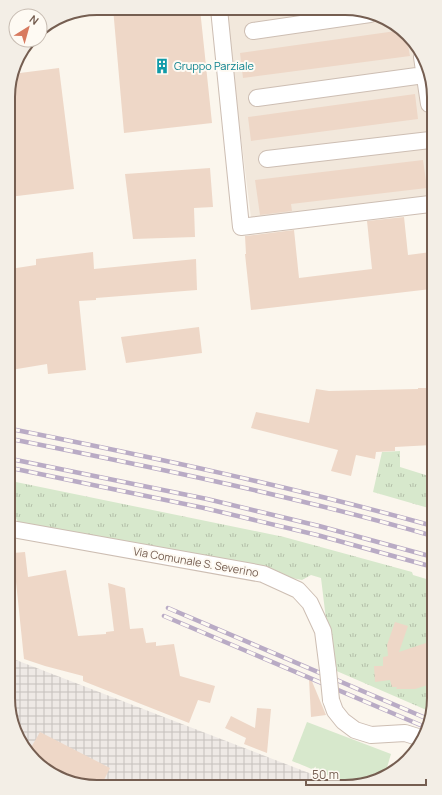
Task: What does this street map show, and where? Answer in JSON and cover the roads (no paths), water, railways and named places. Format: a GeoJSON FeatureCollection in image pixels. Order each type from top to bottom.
{"type":"FeatureCollection","features":[{"type":"Feature","properties":{"kind":"street"},"geometry":{"type":"LineString","coordinates":[[220,15],[241,227],[427,204]]}},
{"type":"Feature","properties":{"kind":"street"},"geometry":{"type":"LineString","coordinates":[[253,31],[356,16]]}},
{"type":"Feature","properties":{"kind":"street"},"geometry":{"type":"LineString","coordinates":[[257,98],[424,75]]}},
{"type":"Feature","properties":{"kind":"street"},"geometry":{"type":"LineString","coordinates":[[267,159],[427,140]]}},
{"type":"Feature","properties":{"kind":"street","name":"Via Comunale S. Severino"},"geometry":{"type":"LineString","coordinates":[[15,530],[263,574],[298,590],[310,603],[323,630],[331,700],[335,711],[342,721],[355,730],[372,735],[405,733],[417,737]]}},
{"type":"Feature","properties":{"kind":"railway"},"geometry":{"type":"LineString","coordinates":[[15,430],[222,473],[328,498],[427,524]]}},
{"type":"Feature","properties":{"kind":"railway"},"geometry":{"type":"LineString","coordinates":[[15,440],[170,471],[276,495],[381,521],[427,534]]}},
{"type":"Feature","properties":{"kind":"railway"},"geometry":{"type":"LineString","coordinates":[[15,460],[207,499],[319,526],[427,555]]}},
{"type":"Feature","properties":{"kind":"railway"},"geometry":{"type":"LineString","coordinates":[[15,469],[204,508],[317,535],[427,565]]}},
{"type":"Feature","properties":{"kind":"railway"},"geometry":{"type":"LineString","coordinates":[[168,608],[424,717]]}},
{"type":"Feature","properties":{"kind":"railway"},"geometry":{"type":"LineString","coordinates":[[164,616],[422,726]]}},
{"type":"Feature","properties":{"kind":"place","name":"Gruppo Parziale"},"geometry":{"type":"Point","coordinates":[162,66]}}]}
